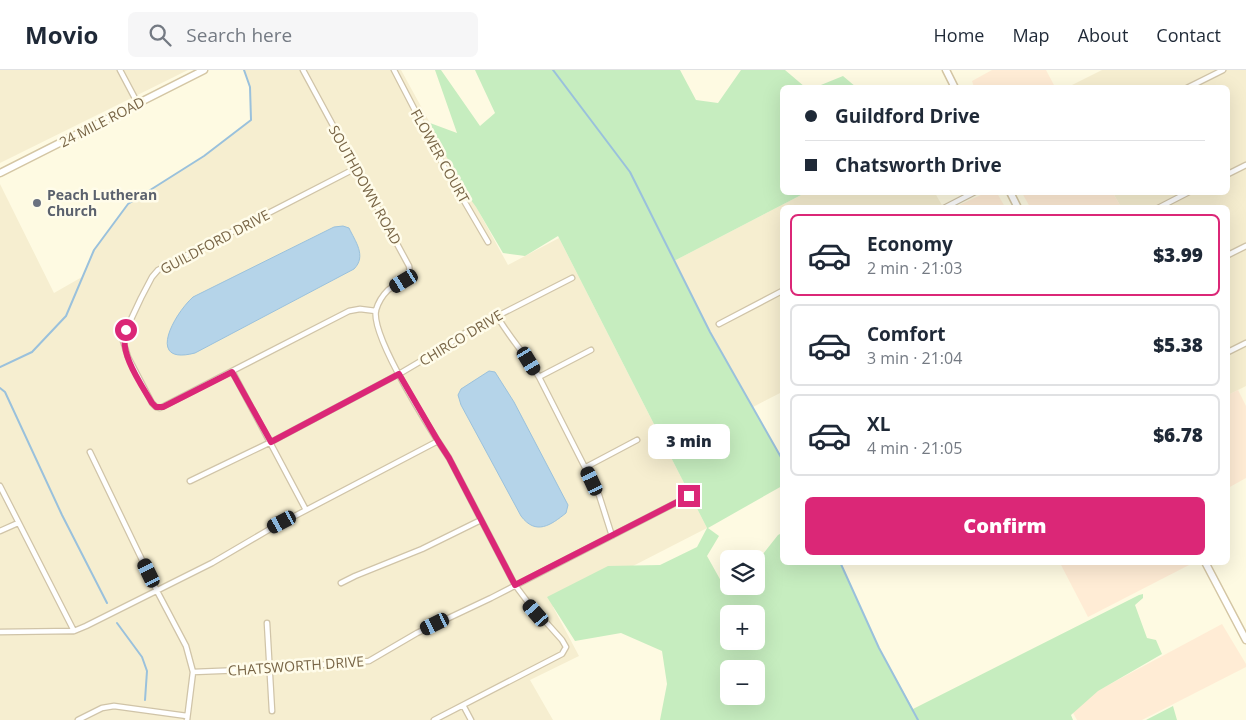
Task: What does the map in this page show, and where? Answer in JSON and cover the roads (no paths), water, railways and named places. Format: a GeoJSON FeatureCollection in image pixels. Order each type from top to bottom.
{"type":"FeatureCollection","features":[{"type":"Feature","properties":{"kind":"street"},"geometry":{"type":"LineString","coordinates":[[120,70],[138,104]]}},
{"type":"Feature","properties":{"kind":"street","name":"24 MILE ROAD"},"geometry":{"type":"LineString","coordinates":[[0,173],[204,70]]}},
{"type":"Feature","properties":{"kind":"street","name":"SOUTHDOWN ROAD"},"geometry":{"type":"LineString","coordinates":[[303,70],[405,257],[410,270],[404,281],[385,293],[376,312]]}},
{"type":"Feature","properties":{"kind":"street","name":"FLOWER COURT"},"geometry":{"type":"LineString","coordinates":[[394,70],[446,170],[488,242]]}},
{"type":"Feature","properties":{"kind":"street"},"geometry":{"type":"LineString","coordinates":[[1193,85],[1223,70]]}},
{"type":"Feature","properties":{"kind":"street"},"geometry":{"type":"LineString","coordinates":[[948,71],[954,85]]}},
{"type":"Feature","properties":{"kind":"street"},"geometry":{"type":"LineString","coordinates":[[1230,173],[1246,164]]}},
{"type":"Feature","properties":{"kind":"street","name":"GUILDFORD DRIVE"},"geometry":{"type":"LineString","coordinates":[[232,372],[163,407],[157,408],[152,403],[128,357],[124,341],[126,330],[155,273],[356,168]]}},
{"type":"Feature","properties":{"kind":"street"},"geometry":{"type":"LineString","coordinates":[[950,205],[969,195]]}},
{"type":"Feature","properties":{"kind":"street"},"geometry":{"type":"LineString","coordinates":[[1164,205],[1183,195]]}},
{"type":"Feature","properties":{"kind":"street"},"geometry":{"type":"LineString","coordinates":[[1230,254],[1246,246]]}},
{"type":"Feature","properties":{"kind":"street","name":"CHIRCO DRIVE"},"geometry":{"type":"LineString","coordinates":[[190,481],[271,442],[399,374],[468,331],[572,278]]}},
{"type":"Feature","properties":{"kind":"street"},"geometry":{"type":"LineString","coordinates":[[719,324],[780,292]]}},
{"type":"Feature","properties":{"kind":"street"},"geometry":{"type":"LineString","coordinates":[[306,510],[232,372],[349,312],[360,309],[376,312],[379,334],[399,374],[449,458],[515,585],[562,640],[566,650],[555,658],[434,720]]}},
{"type":"Feature","properties":{"kind":"street"},"geometry":{"type":"LineString","coordinates":[[497,316],[539,377],[599,495],[612,536]]}},
{"type":"Feature","properties":{"kind":"street"},"geometry":{"type":"LineString","coordinates":[[1230,351],[1246,343]]}},
{"type":"Feature","properties":{"kind":"street"},"geometry":{"type":"LineString","coordinates":[[539,377],[591,350]]}},
{"type":"Feature","properties":{"kind":"street"},"geometry":{"type":"LineString","coordinates":[[586,467],[637,440]]}},
{"type":"Feature","properties":{"kind":"street"},"geometry":{"type":"LineString","coordinates":[[0,632],[74,631],[86,626],[157,591],[438,441]]}},
{"type":"Feature","properties":{"kind":"street"},"geometry":{"type":"LineString","coordinates":[[81,719],[102,708],[114,706],[187,718],[193,672],[186,646],[157,591],[90,452]]}},
{"type":"Feature","properties":{"kind":"street"},"geometry":{"type":"LineString","coordinates":[[0,486],[74,631]]}},
{"type":"Feature","properties":{"kind":"street","name":"CHATSWORTH DRIVE"},"geometry":{"type":"LineString","coordinates":[[193,672],[269,669],[369,661],[418,633],[483,603],[689,496]]}},
{"type":"Feature","properties":{"kind":"street"},"geometry":{"type":"LineString","coordinates":[[341,583],[422,549],[481,520]]}},
{"type":"Feature","properties":{"kind":"street"},"geometry":{"type":"LineString","coordinates":[[0,531],[18,523]]}},
{"type":"Feature","properties":{"kind":"street"},"geometry":{"type":"LineString","coordinates":[[1207,565],[1246,640]]}},
{"type":"Feature","properties":{"kind":"street"},"geometry":{"type":"LineString","coordinates":[[267,623],[272,711]]}},
{"type":"Feature","properties":{"kind":"street"},"geometry":{"type":"LineString","coordinates":[[463,705],[471,720]]}},
{"type":"Feature","properties":{"kind":"water"},"geometry":{"type":"Polygon","coordinates":[[[343,226],[349,228],[359,248],[360,259],[354,269],[195,353],[180,355],[171,352],[167,345],[172,326],[178,315],[193,297],[334,227],[343,226]]]}},
{"type":"Feature","properties":{"kind":"water"},"geometry":{"type":"Polygon","coordinates":[[[489,371],[495,372],[514,402],[568,505],[566,513],[544,527],[532,526],[521,516],[461,405],[458,395],[461,389],[489,371]]]}},
{"type":"Feature","properties":{"kind":"waterway"},"geometry":{"type":"LineString","coordinates":[[0,367],[32,352],[66,316],[94,250],[128,204],[204,156],[251,120],[250,87],[244,70]]}},
{"type":"Feature","properties":{"kind":"waterway"},"geometry":{"type":"LineString","coordinates":[[553,70],[630,172],[710,332],[780,455]]}},
{"type":"Feature","properties":{"kind":"waterway"},"geometry":{"type":"LineString","coordinates":[[0,388],[5,392],[62,515],[107,603]]}},
{"type":"Feature","properties":{"kind":"waterway"},"geometry":{"type":"LineString","coordinates":[[841,565],[879,648],[918,720]]}},
{"type":"Feature","properties":{"kind":"waterway"},"geometry":{"type":"LineString","coordinates":[[117,623],[142,657],[147,671],[145,700]]}},
{"type":"Feature","properties":{"kind":"place","name":"Peach Lutheran Church"},"geometry":{"type":"Point","coordinates":[37,203]}}]}
